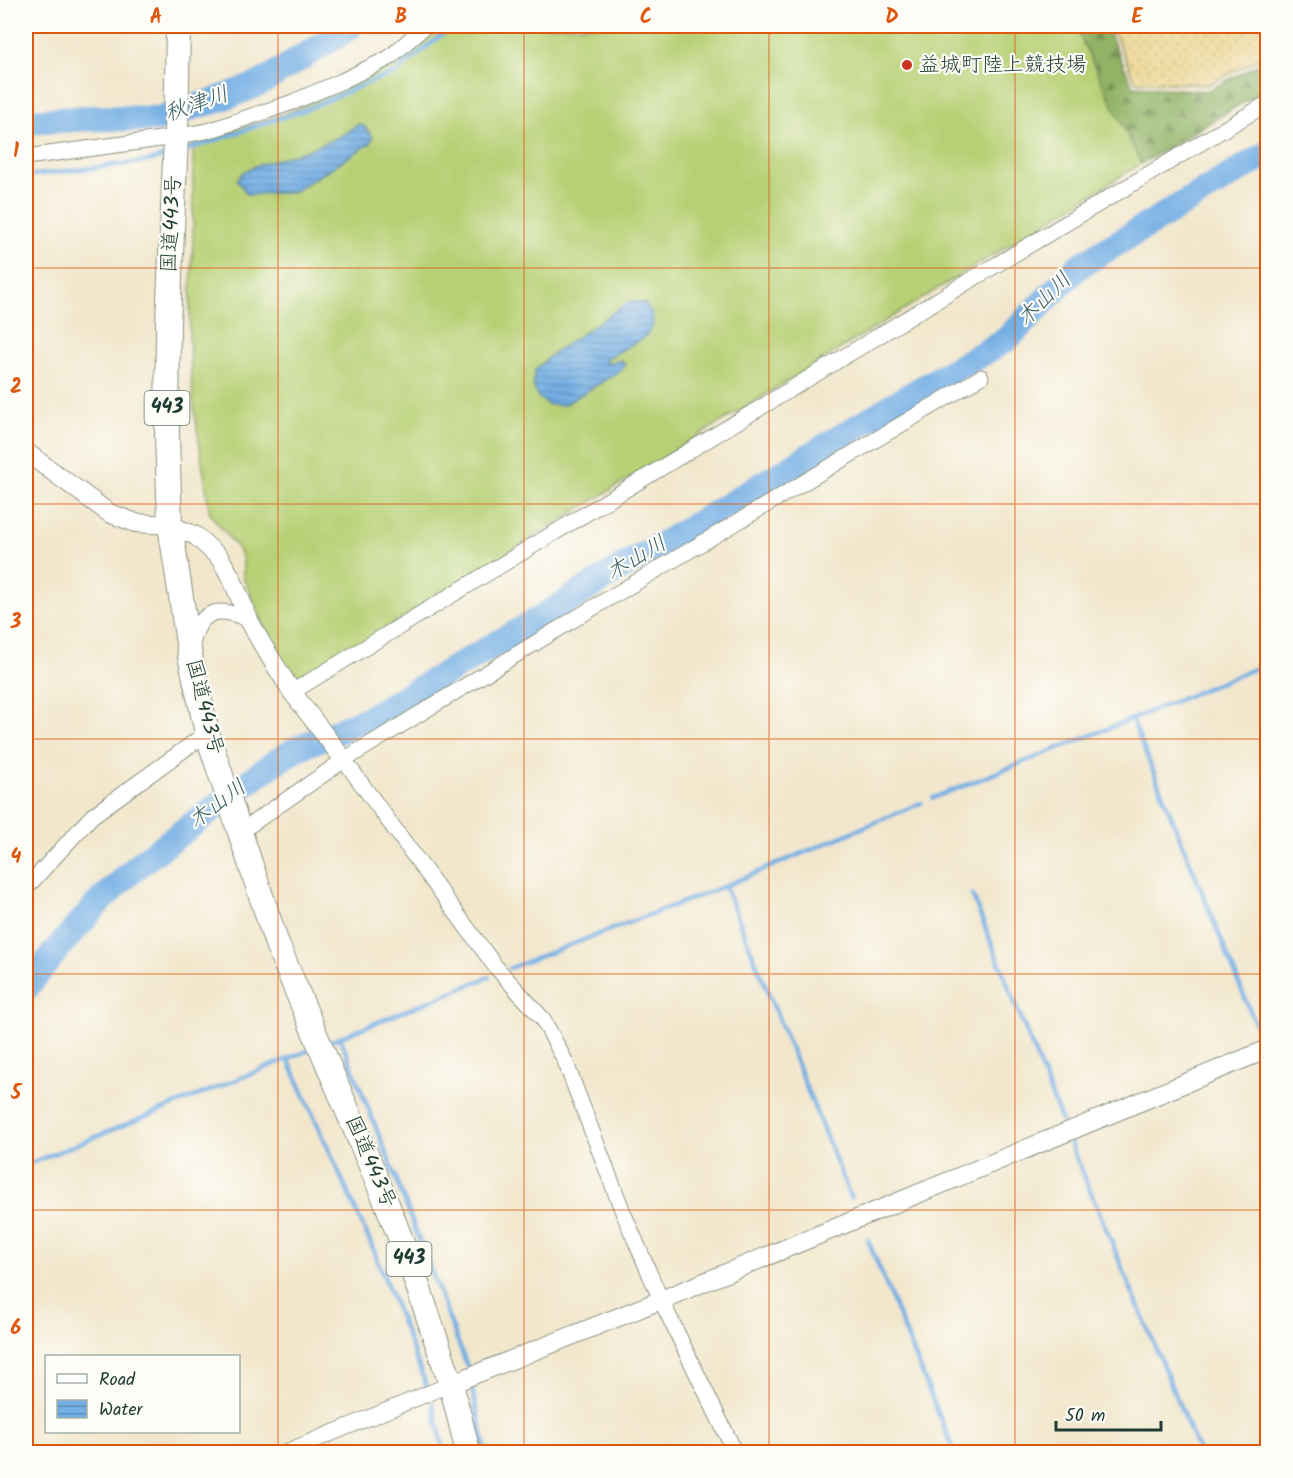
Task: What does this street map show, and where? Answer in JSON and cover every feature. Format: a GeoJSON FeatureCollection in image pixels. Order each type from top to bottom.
{"type":"FeatureCollection","features":[{"type":"Feature","properties":{"kind":"highway","name":"国道443号"},"geometry":{"type":"LineString","coordinates":[[178,26],[176,148],[168,324],[167,435],[170,525],[190,656],[209,738],[277,944],[407,1253],[451,1384],[468,1452]]}},
{"type":"Feature","properties":{"kind":"street"},"geometry":{"type":"LineString","coordinates":[[26,157],[176,148],[211,130],[293,102],[389,58],[425,26]]}},
{"type":"Feature","properties":{"kind":"street"},"geometry":{"type":"LineString","coordinates":[[295,696],[964,284],[1268,102]]}},
{"type":"Feature","properties":{"kind":"street"},"geometry":{"type":"LineString","coordinates":[[240,832],[344,760],[586,612],[981,377]]}},
{"type":"Feature","properties":{"kind":"street"},"geometry":{"type":"LineString","coordinates":[[26,452],[109,513],[136,523],[170,525],[196,536],[220,558],[261,644],[295,696],[495,966],[543,1019],[565,1061],[623,1212],[661,1300],[735,1452]]}},
{"type":"Feature","properties":{"kind":"street"},"geometry":{"type":"LineString","coordinates":[[190,656],[194,637],[201,621],[209,615],[223,611],[235,613],[249,620]]}},
{"type":"Feature","properties":{"kind":"street"},"geometry":{"type":"LineString","coordinates":[[26,888],[92,816],[209,738]]}},
{"type":"Feature","properties":{"kind":"street"},"geometry":{"type":"LineString","coordinates":[[286,1452],[1268,1049]]}},
{"type":"Feature","properties":{"kind":"green space"},"geometry":{"type":"Polygon","coordinates":[[[432,26],[1075,26],[1141,164],[296,683],[278,656],[243,577],[243,559],[236,546],[210,514],[193,402],[189,338],[193,240],[193,143],[286,113],[378,72],[432,26]]]}},
{"type":"Feature","properties":{"kind":"green space"},"geometry":{"type":"Polygon","coordinates":[[[1075,26],[1106,26],[1133,86],[1207,91],[1267,60],[1267,88],[1141,164],[1075,26]]]}},
{"type":"Feature","properties":{"kind":"sand"},"geometry":{"type":"Polygon","coordinates":[[[1111,26],[1267,26],[1267,55],[1207,85],[1135,81],[1111,26]]]}},
{"type":"Feature","properties":{"kind":"water"},"geometry":{"type":"Polygon","coordinates":[[[359,124],[364,126],[373,137],[371,143],[293,192],[248,195],[237,180],[243,172],[255,166],[305,151],[339,137],[359,124]]]}},
{"type":"Feature","properties":{"kind":"water"},"geometry":{"type":"Polygon","coordinates":[[[630,301],[644,303],[652,313],[653,326],[645,337],[604,360],[607,363],[621,360],[625,364],[622,370],[564,405],[548,405],[538,397],[533,386],[535,370],[552,354],[630,301]]]}},
{"type":"Feature","properties":{"kind":"waterway","name":"秋津川"},"geometry":{"type":"LineString","coordinates":[[26,122],[91,118],[158,119],[259,84],[350,26]]}},
{"type":"Feature","properties":{"kind":"waterway"},"geometry":{"type":"LineString","coordinates":[[183,151],[307,109],[394,74],[452,26]]}},
{"type":"Feature","properties":{"kind":"waterway","name":"木山川"},"geometry":{"type":"LineString","coordinates":[[26,988],[100,901],[141,863],[270,766],[298,748],[367,719],[1006,340],[1079,266],[1268,153]]}},
{"type":"Feature","properties":{"kind":"waterway"},"geometry":{"type":"LineString","coordinates":[[26,176],[149,161],[166,156]]}},
{"type":"Feature","properties":{"kind":"waterway"},"geometry":{"type":"LineString","coordinates":[[933,798],[1268,663]]}},
{"type":"Feature","properties":{"kind":"waterway"},"geometry":{"type":"LineString","coordinates":[[1132,719],[1263,1043]]}},
{"type":"Feature","properties":{"kind":"waterway"},"geometry":{"type":"LineString","coordinates":[[510,968],[725,886],[921,803]]}},
{"type":"Feature","properties":{"kind":"waterway"},"geometry":{"type":"LineString","coordinates":[[725,886],[851,1198]]}},
{"type":"Feature","properties":{"kind":"waterway"},"geometry":{"type":"LineString","coordinates":[[972,894],[1062,1122]]}},
{"type":"Feature","properties":{"kind":"waterway"},"geometry":{"type":"LineString","coordinates":[[326,1043],[489,977]]}},
{"type":"Feature","properties":{"kind":"waterway"},"geometry":{"type":"LineString","coordinates":[[340,1037],[467,1366]]}},
{"type":"Feature","properties":{"kind":"waterway"},"geometry":{"type":"LineString","coordinates":[[26,1165],[312,1049]]}},
{"type":"Feature","properties":{"kind":"waterway"},"geometry":{"type":"LineString","coordinates":[[288,1059],[372,1246],[427,1387]]}},
{"type":"Feature","properties":{"kind":"waterway"},"geometry":{"type":"LineString","coordinates":[[1069,1140],[1199,1452]]}},
{"type":"Feature","properties":{"kind":"waterway"},"geometry":{"type":"LineString","coordinates":[[868,1240],[954,1452]]}},
{"type":"Feature","properties":{"kind":"waterway"},"geometry":{"type":"LineString","coordinates":[[472,1389],[486,1452]]}},
{"type":"Feature","properties":{"kind":"waterway"},"geometry":{"type":"LineString","coordinates":[[433,1403],[444,1452]]}},
{"type":"Feature","properties":{"kind":"place","name":"益城町陸上競技場"},"geometry":{"type":"Point","coordinates":[907,65]}}]}
